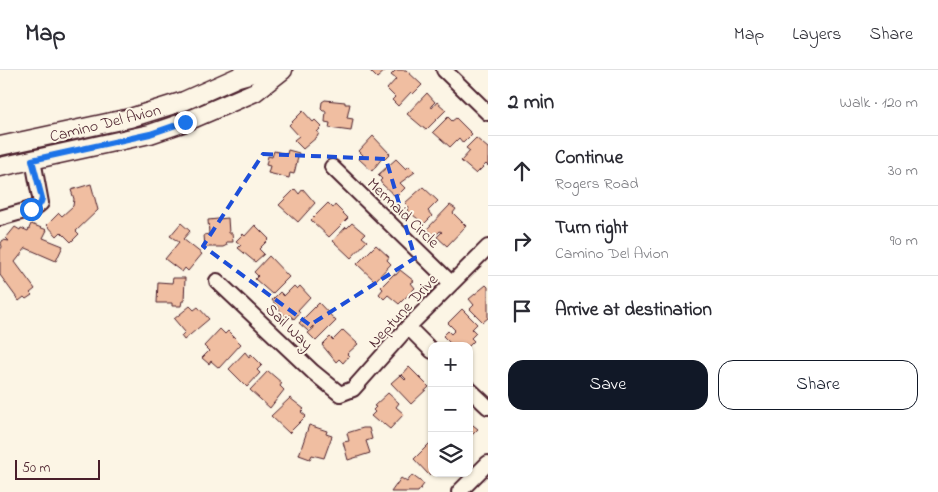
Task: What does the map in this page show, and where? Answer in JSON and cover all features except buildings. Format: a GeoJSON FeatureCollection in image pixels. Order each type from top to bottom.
{"type":"FeatureCollection","features":[{"type":"Feature","properties":{"kind":"main road","name":"Camino Del Avion"},"geometry":{"type":"LineString","coordinates":[[0,146],[130,118],[184,101],[238,77],[263,70]]}},
{"type":"Feature","properties":{"kind":"main road","name":"Camino Del Avion"},"geometry":{"type":"LineString","coordinates":[[0,167],[150,134],[185,122],[255,92],[283,70]]}},
{"type":"Feature","properties":{"kind":"street"},"geometry":{"type":"LineString","coordinates":[[444,70],[488,113]]}},
{"type":"Feature","properties":{"kind":"street"},"geometry":{"type":"LineString","coordinates":[[0,218],[35,208],[41,202],[32,160]]}},
{"type":"Feature","properties":{"kind":"street","name":"Mermaid Circle"},"geometry":{"type":"LineString","coordinates":[[332,167],[451,283]]}},
{"type":"Feature","properties":{"kind":"street","name":"Neptune Drive"},"geometry":{"type":"LineString","coordinates":[[340,394],[353,388],[408,327],[488,247]]}},
{"type":"Feature","properties":{"kind":"street","name":"Sail Way"},"geometry":{"type":"LineString","coordinates":[[217,280],[313,372],[340,394]]}},
{"type":"Feature","properties":{"kind":"street"},"geometry":{"type":"LineString","coordinates":[[408,327],[428,347]]}},
{"type":"Feature","properties":{"kind":"street"},"geometry":{"type":"LineString","coordinates":[[473,392],[488,407]]}},
{"type":"Feature","properties":{"kind":"street"},"geometry":{"type":"LineString","coordinates":[[459,492],[488,463]]}},
{"type":"Feature","properties":{"kind":"highlighted area"},"geometry":{"type":"Polygon","coordinates":[[[263,154],[386,159],[415,258],[310,325],[203,246],[263,154]]]}},
{"type":"Feature","properties":{"kind":"route"},"geometry":{"type":"LineString","coordinates":[[31,209],[39,206],[42,198],[32,160],[150,134],[185,122]]}}]}
